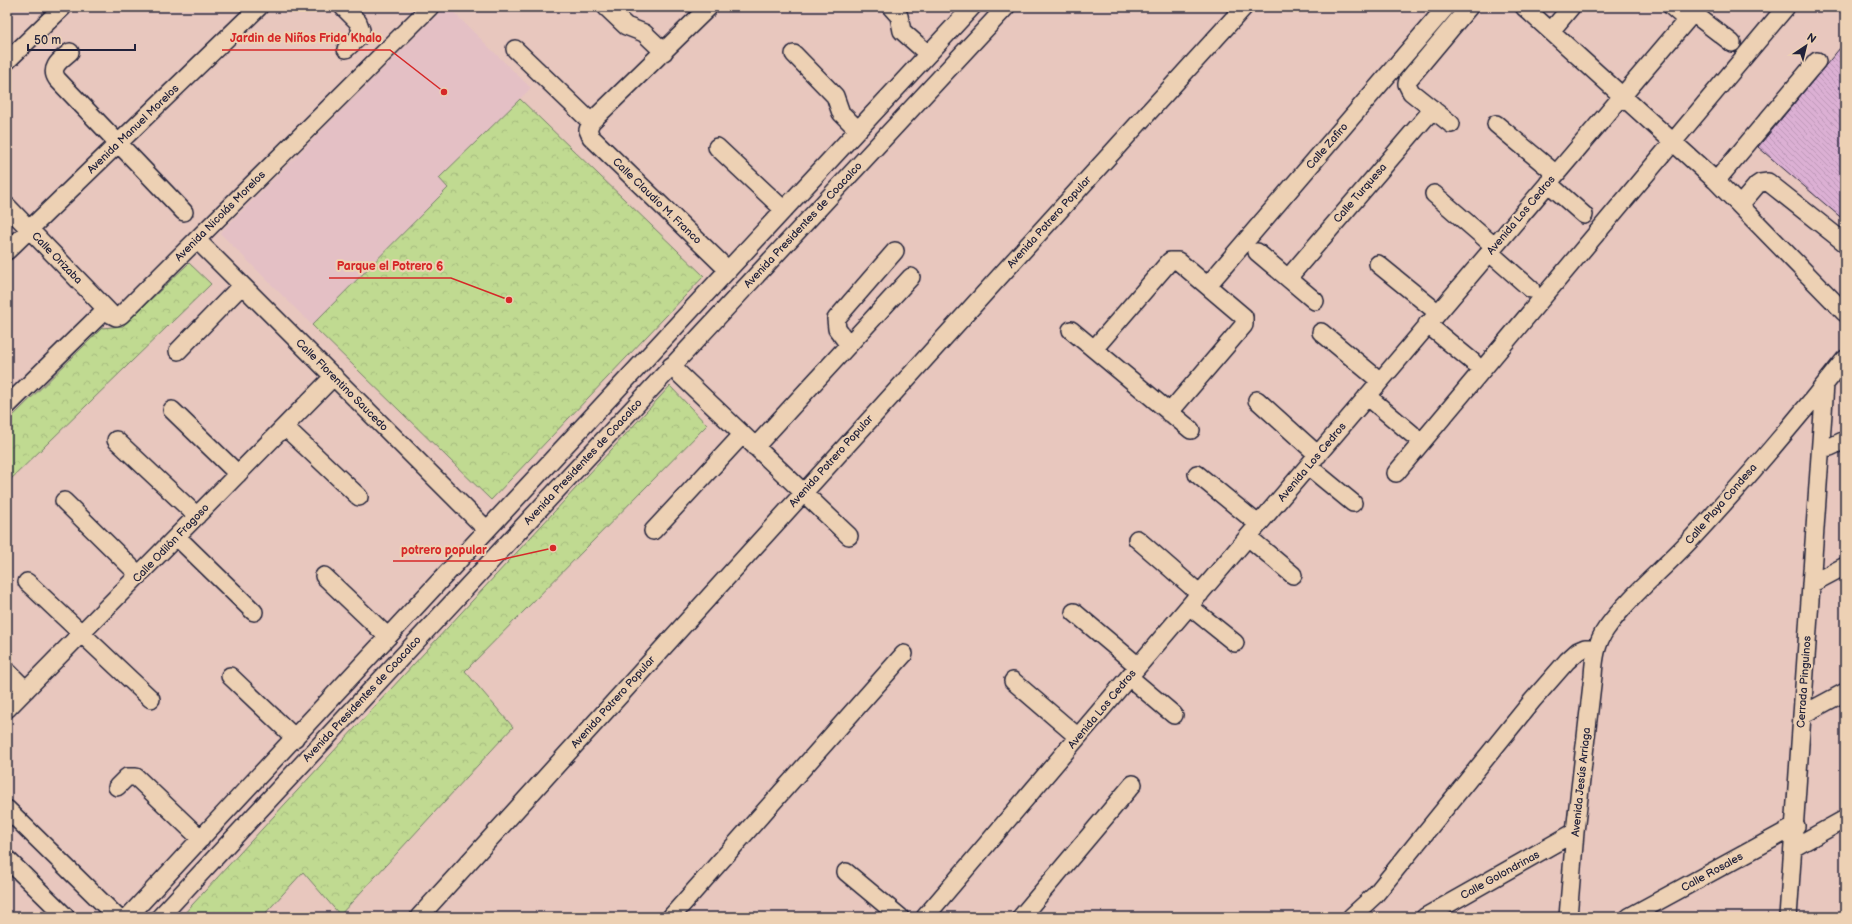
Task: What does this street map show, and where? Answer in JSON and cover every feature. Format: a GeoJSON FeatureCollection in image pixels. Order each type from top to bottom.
{"type":"FeatureCollection","features":[{"type":"Feature","properties":{"kind":"street"},"geometry":{"type":"LineString","coordinates":[[7,61],[63,7]]}},
{"type":"Feature","properties":{"kind":"street","name":"Avenida Manuel Morelos"},"geometry":{"type":"LineString","coordinates":[[7,251],[259,7]]}},
{"type":"Feature","properties":{"kind":"street"},"geometry":{"type":"LineString","coordinates":[[343,7],[358,22],[361,30],[358,38],[346,49]]}},
{"type":"Feature","properties":{"kind":"street","name":"Avenida Nicolás Morelos"},"geometry":{"type":"LineString","coordinates":[[106,309],[114,316],[121,315],[430,7]]}},
{"type":"Feature","properties":{"kind":"street"},"geometry":{"type":"LineString","coordinates":[[606,7],[626,26],[644,33],[664,52]]}},
{"type":"Feature","properties":{"kind":"street"},"geometry":{"type":"LineString","coordinates":[[589,126],[709,7]]}},
{"type":"Feature","properties":{"kind":"street"},"geometry":{"type":"LineString","coordinates":[[891,7],[899,16],[902,31],[928,54]]}},
{"type":"Feature","properties":{"kind":"street","name":"Avenida Presidentes de Coacalco"},"geometry":{"type":"LineString","coordinates":[[128,917],[972,7]]}},
{"type":"Feature","properties":{"kind":"street","name":"Avenida Presidentes de Coacalco"},"geometry":{"type":"LineString","coordinates":[[160,917],[1006,7]]}},
{"type":"Feature","properties":{"kind":"street","name":"Avenida Potrero Popular"},"geometry":{"type":"LineString","coordinates":[[419,917],[1244,7]]}},
{"type":"Feature","properties":{"kind":"street","name":"Calle Zafiro"},"geometry":{"type":"LineString","coordinates":[[1208,285],[1446,7]]}},
{"type":"Feature","properties":{"kind":"street"},"geometry":{"type":"LineString","coordinates":[[1451,124],[1411,92],[1408,88],[1408,80],[1469,7]]}},
{"type":"Feature","properties":{"kind":"street"},"geometry":{"type":"LineString","coordinates":[[1524,7],[1674,141],[1740,205],[1839,307]]}},
{"type":"Feature","properties":{"kind":"street"},"geometry":{"type":"LineString","coordinates":[[1551,31],[1571,7]]}},
{"type":"Feature","properties":{"kind":"street"},"geometry":{"type":"LineString","coordinates":[[1672,7],[1693,13],[1732,43]]}},
{"type":"Feature","properties":{"kind":"street"},"geometry":{"type":"LineString","coordinates":[[1396,474],[1786,7]]}},
{"type":"Feature","properties":{"kind":"street","name":"Avenida Los Cedros"},"geometry":{"type":"LineString","coordinates":[[925,917],[1313,461],[1432,318],[1693,13]]}},
{"type":"Feature","properties":{"kind":"street","name":"Calle Claudio M. Franco"},"geometry":{"type":"LineString","coordinates":[[516,49],[589,126],[591,137],[728,270]]}},
{"type":"Feature","properties":{"kind":"street"},"geometry":{"type":"LineString","coordinates":[[70,52],[55,67],[54,75],[118,145],[184,212]]}},
{"type":"Feature","properties":{"kind":"street"},"geometry":{"type":"LineString","coordinates":[[794,54],[835,96],[841,113],[858,130]]}},
{"type":"Feature","properties":{"kind":"street"},"geometry":{"type":"LineString","coordinates":[[1716,182],[1817,61]]}},
{"type":"Feature","properties":{"kind":"street","name":"Calle Turquesa"},"geometry":{"type":"LineString","coordinates":[[1288,278],[1433,109]]}},
{"type":"Feature","properties":{"kind":"street"},"geometry":{"type":"LineString","coordinates":[[1496,124],[1552,178],[1584,215]]}},
{"type":"Feature","properties":{"kind":"street"},"geometry":{"type":"LineString","coordinates":[[717,147],[784,210]]}},
{"type":"Feature","properties":{"kind":"street"},"geometry":{"type":"LineString","coordinates":[[1740,205],[1757,185],[1768,182],[1845,243]]}},
{"type":"Feature","properties":{"kind":"street"},"geometry":{"type":"LineString","coordinates":[[1434,194],[1492,249],[1531,289]]}},
{"type":"Feature","properties":{"kind":"street","name":"Calle Orizaba"},"geometry":{"type":"LineString","coordinates":[[7,206],[106,309]]}},
{"type":"Feature","properties":{"kind":"street","name":"Calle Florentino Saucedo"},"geometry":{"type":"LineString","coordinates":[[197,240],[487,530]]}},
{"type":"Feature","properties":{"kind":"street"},"geometry":{"type":"LineString","coordinates":[[849,345],[837,329],[836,319],[895,251]]}},
{"type":"Feature","properties":{"kind":"street"},"geometry":{"type":"LineString","coordinates":[[1257,252],[1315,301]]}},
{"type":"Feature","properties":{"kind":"street"},"geometry":{"type":"LineString","coordinates":[[1094,349],[1170,262],[1178,261],[1208,285],[1244,317],[1244,325],[1169,413]]}},
{"type":"Feature","properties":{"kind":"street"},"geometry":{"type":"LineString","coordinates":[[1378,264],[1432,318],[1472,362]]}},
{"type":"Feature","properties":{"kind":"street"},"geometry":{"type":"LineString","coordinates":[[755,447],[911,277]]}},
{"type":"Feature","properties":{"kind":"street"},"geometry":{"type":"LineString","coordinates":[[178,351],[242,284]]}},
{"type":"Feature","properties":{"kind":"street"},"geometry":{"type":"LineString","coordinates":[[7,406],[106,309]]}},
{"type":"Feature","properties":{"kind":"street"},"geometry":{"type":"LineString","coordinates":[[1071,330],[1191,430]]}},
{"type":"Feature","properties":{"kind":"street"},"geometry":{"type":"LineString","coordinates":[[1321,332],[1380,380]]}},
{"type":"Feature","properties":{"kind":"street","name":"Calle Playa Condesa"},"geometry":{"type":"LineString","coordinates":[[1597,648],[1606,629],[1627,604],[1677,555],[1711,518],[1845,359]]}},
{"type":"Feature","properties":{"kind":"street"},"geometry":{"type":"LineString","coordinates":[[671,366],[849,536]]}},
{"type":"Feature","properties":{"kind":"street","name":"Calle Odilón Fragoso"},"geometry":{"type":"LineString","coordinates":[[7,709],[334,376]]}},
{"type":"Feature","properties":{"kind":"street","name":"Cerrada Pinguinos"},"geometry":{"type":"LineString","coordinates":[[1788,917],[1796,826],[1802,716],[1822,448],[1825,384]]}},
{"type":"Feature","properties":{"kind":"street"},"geometry":{"type":"LineString","coordinates":[[1367,396],[1412,434]]}},
{"type":"Feature","properties":{"kind":"street"},"geometry":{"type":"LineString","coordinates":[[1258,400],[1353,503]]}},
{"type":"Feature","properties":{"kind":"street"},"geometry":{"type":"LineString","coordinates":[[172,410],[238,474]]}},
{"type":"Feature","properties":{"kind":"street"},"geometry":{"type":"LineString","coordinates":[[595,413],[613,430]]}},
{"type":"Feature","properties":{"kind":"street"},"geometry":{"type":"LineString","coordinates":[[285,426],[359,497]]}},
{"type":"Feature","properties":{"kind":"street"},"geometry":{"type":"LineString","coordinates":[[653,531],[742,435]]}},
{"type":"Feature","properties":{"kind":"street"},"geometry":{"type":"LineString","coordinates":[[116,440],[197,516]]}},
{"type":"Feature","properties":{"kind":"street"},"geometry":{"type":"LineString","coordinates":[[1822,448],[1830,447],[1845,440]]}},
{"type":"Feature","properties":{"kind":"street"},"geometry":{"type":"LineString","coordinates":[[1197,474],[1253,531],[1293,575]]}},
{"type":"Feature","properties":{"kind":"street"},"geometry":{"type":"LineString","coordinates":[[64,501],[139,575]]}},
{"type":"Feature","properties":{"kind":"street"},"geometry":{"type":"LineString","coordinates":[[177,537],[254,612]]}},
{"type":"Feature","properties":{"kind":"street"},"geometry":{"type":"LineString","coordinates":[[1137,539],[1235,644]]}},
{"type":"Feature","properties":{"kind":"street"},"geometry":{"type":"LineString","coordinates":[[1811,584],[1845,566]]}},
{"type":"Feature","properties":{"kind":"street"},"geometry":{"type":"LineString","coordinates":[[324,576],[388,637]]}},
{"type":"Feature","properties":{"kind":"street"},"geometry":{"type":"LineString","coordinates":[[27,582],[151,699]]}},
{"type":"Feature","properties":{"kind":"street"},"geometry":{"type":"LineString","coordinates":[[1074,612],[1174,715]]}},
{"type":"Feature","properties":{"kind":"street"},"geometry":{"type":"LineString","coordinates":[[1351,917],[1375,895],[1532,701],[1567,661],[1578,651],[1585,648],[1597,648]]}},
{"type":"Feature","properties":{"kind":"street","name":"Avenida Jesús Arriaga"},"geometry":{"type":"LineString","coordinates":[[1568,917],[1575,832],[1597,648]]}},
{"type":"Feature","properties":{"kind":"street"},"geometry":{"type":"LineString","coordinates":[[671,917],[904,654]]}},
{"type":"Feature","properties":{"kind":"street"},"geometry":{"type":"LineString","coordinates":[[7,672],[26,690]]}},
{"type":"Feature","properties":{"kind":"street"},"geometry":{"type":"LineString","coordinates":[[355,672],[373,688]]}},
{"type":"Feature","properties":{"kind":"street"},"geometry":{"type":"LineString","coordinates":[[230,676],[294,738]]}},
{"type":"Feature","properties":{"kind":"street"},"geometry":{"type":"LineString","coordinates":[[1013,681],[1078,737]]}},
{"type":"Feature","properties":{"kind":"street"},"geometry":{"type":"LineString","coordinates":[[1802,716],[1845,692]]}},
{"type":"Feature","properties":{"kind":"street"},"geometry":{"type":"LineString","coordinates":[[117,787],[127,777],[132,776],[139,779],[201,839]]}},
{"type":"Feature","properties":{"kind":"street"},"geometry":{"type":"LineString","coordinates":[[1021,917],[1133,784]]}},
{"type":"Feature","properties":{"kind":"street"},"geometry":{"type":"LineString","coordinates":[[7,809],[117,917]]}},
{"type":"Feature","properties":{"kind":"street"},"geometry":{"type":"LineString","coordinates":[[1793,848],[1845,819]]}},
{"type":"Feature","properties":{"kind":"street","name":"Calle Rosales"},"geometry":{"type":"LineString","coordinates":[[1629,917],[1796,826]]}},
{"type":"Feature","properties":{"kind":"street","name":"Calle Golondrinas"},"geometry":{"type":"LineString","coordinates":[[1425,917],[1575,832]]}},
{"type":"Feature","properties":{"kind":"street"},"geometry":{"type":"LineString","coordinates":[[7,858],[66,917]]}},
{"type":"Feature","properties":{"kind":"street"},"geometry":{"type":"LineString","coordinates":[[846,872],[900,917]]}},
{"type":"Feature","properties":{"kind":"shaded area"},"geometry":{"type":"Polygon","coordinates":[[[445,7],[448,7],[531,88],[439,178],[449,188],[312,325],[220,233],[445,7]]]}},
{"type":"Feature","properties":{"kind":"green space"},"geometry":{"type":"Polygon","coordinates":[[[520,99],[704,276],[491,500],[312,325],[448,188],[439,178],[520,99]]]}},
{"type":"Feature","properties":{"kind":"green space"},"geometry":{"type":"Polygon","coordinates":[[[189,263],[211,284],[7,483],[7,422],[102,328],[123,326],[189,263]]]}},
{"type":"Feature","properties":{"kind":"green space"},"geometry":{"type":"Polygon","coordinates":[[[670,386],[707,425],[465,671],[513,727],[340,915],[303,872],[262,917],[181,917],[670,386]]]}},
{"type":"Feature","properties":{"kind":"building"},"geometry":{"type":"Polygon","coordinates":[[[1845,42],[1845,221],[1758,147],[1845,42]]]}},
{"type":"Feature","properties":{"kind":"place","name":"Jardin de Niños Frida Khalo"},"geometry":{"type":"Point","coordinates":[444,92]}},
{"type":"Feature","properties":{"kind":"place","name":"Parque el Potrero 6"},"geometry":{"type":"Point","coordinates":[509,300]}},
{"type":"Feature","properties":{"kind":"place","name":"potrero popular"},"geometry":{"type":"Point","coordinates":[553,548]}}]}
